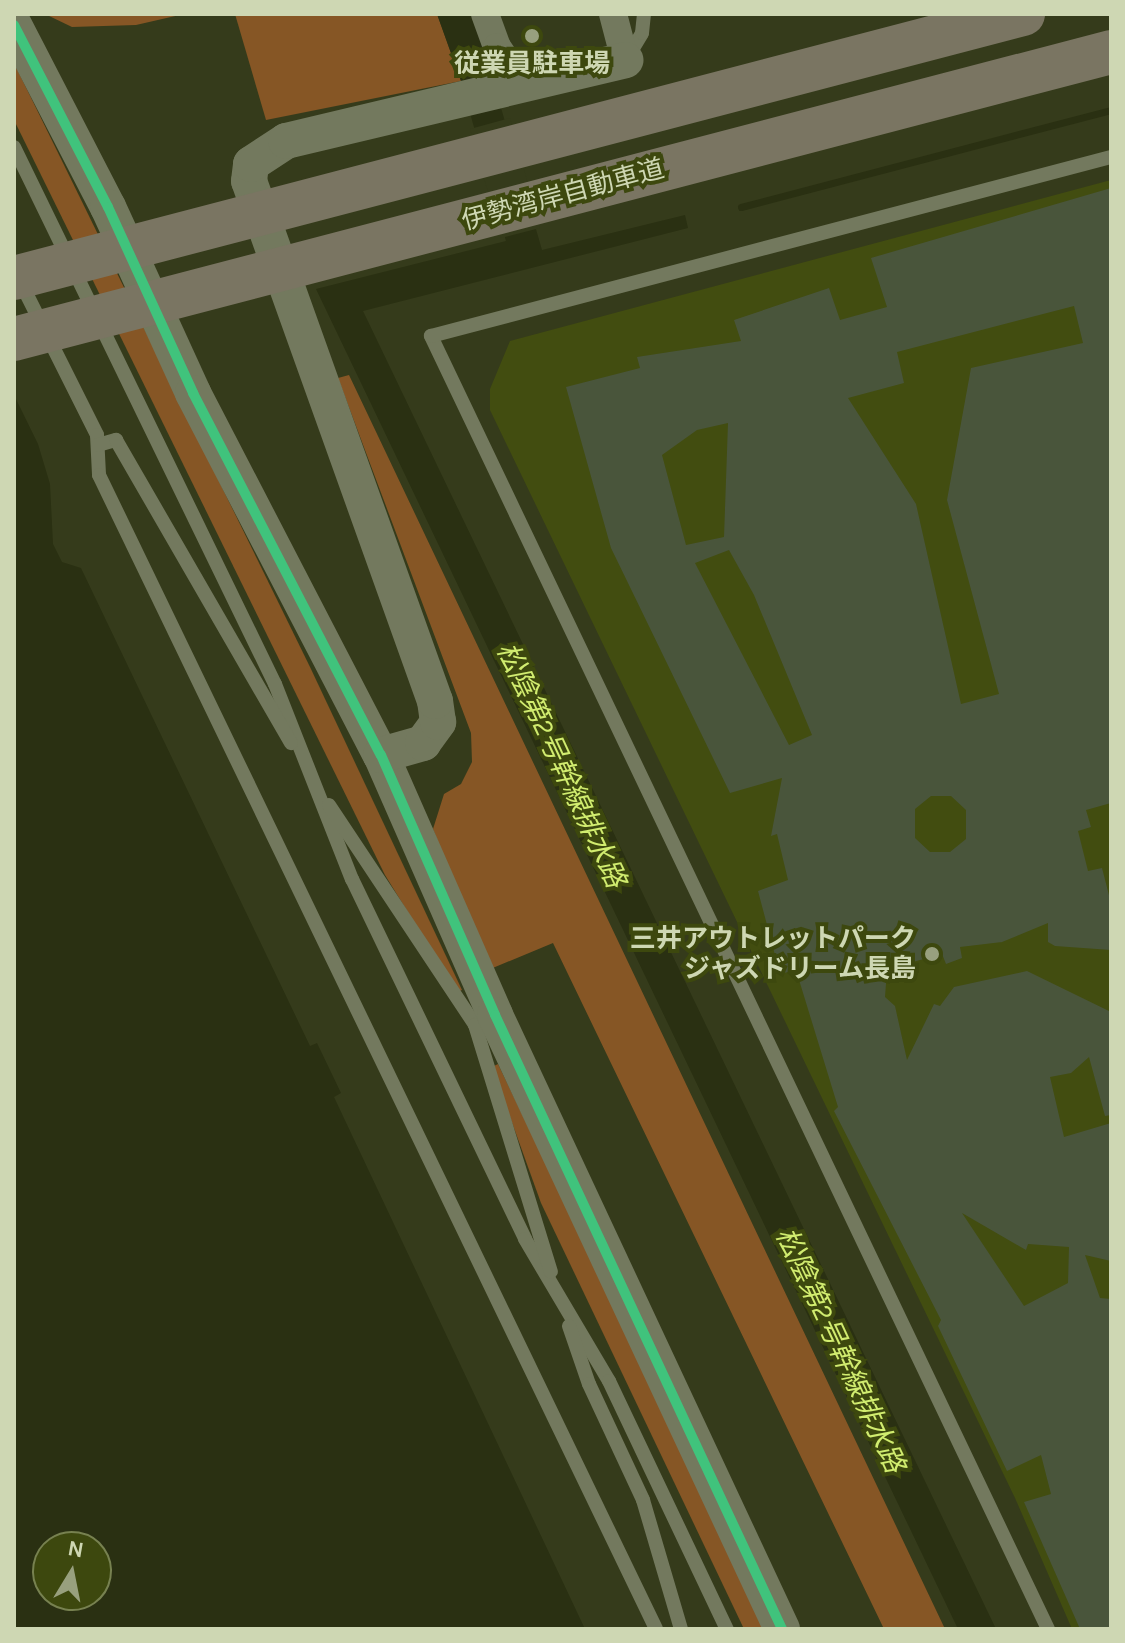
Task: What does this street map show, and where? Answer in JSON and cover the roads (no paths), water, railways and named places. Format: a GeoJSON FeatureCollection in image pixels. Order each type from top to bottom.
{"type":"FeatureCollection","features":[{"type":"Feature","properties":{"kind":"highway"},"geometry":{"type":"LineString","coordinates":[[14,278],[1023,14]]}},
{"type":"Feature","properties":{"kind":"highway","name":"伊勢湾岸自動車道"},"geometry":{"type":"LineString","coordinates":[[14,339],[1111,52]]}},
{"type":"Feature","properties":{"kind":"street"},"geometry":{"type":"LineString","coordinates":[[485,14],[515,87]]}},
{"type":"Feature","properties":{"kind":"street"},"geometry":{"type":"LineString","coordinates":[[381,755],[423,743],[438,722],[435,701],[249,181],[251,164],[286,141],[625,60],[613,14]]}},
{"type":"Feature","properties":{"kind":"street"},"geometry":{"type":"LineString","coordinates":[[14,25],[108,207],[193,393],[381,755],[485,1020],[782,1629]]}},
{"type":"Feature","properties":{"kind":"lane"},"geometry":{"type":"LineString","coordinates":[[625,60],[642,33],[644,14]]}},
{"type":"Feature","properties":{"kind":"lane"},"geometry":{"type":"LineString","coordinates":[[14,147],[275,684],[352,879],[525,1239],[609,1381],[727,1629]]}},
{"type":"Feature","properties":{"kind":"lane"},"geometry":{"type":"LineString","coordinates":[[1048,1629],[431,336],[1111,157]]}},
{"type":"Feature","properties":{"kind":"lane"},"geometry":{"type":"LineString","coordinates":[[14,268],[98,445],[99,475],[656,1629]]}},
{"type":"Feature","properties":{"kind":"lane"},"geometry":{"type":"LineString","coordinates":[[98,445],[116,440],[310,774],[485,1020],[557,1294],[589,1384],[643,1500],[681,1629]]}},
{"type":"Feature","properties":{"kind":"water","name":"松陰第2号幹線排水路"},"geometry":{"type":"Polygon","coordinates":[[[437,14],[474,14],[542,250],[685,215],[688,228],[363,311],[996,1629],[958,1629],[316,289],[506,241],[461,81],[437,14]]]}},
{"type":"Feature","properties":{"kind":"water"},"geometry":{"type":"Polygon","coordinates":[[[14,395],[38,444],[50,484],[53,544],[62,562],[81,568],[310,1046],[317,1043],[341,1093],[334,1097],[585,1629],[14,1629],[14,395]]]}},
{"type":"Feature","properties":{"kind":"waterway"},"geometry":{"type":"LineString","coordinates":[[741,207],[1111,110]]}},
{"type":"Feature","properties":{"kind":"place","name":"従業員駐車場"},"geometry":{"type":"Point","coordinates":[532,36]}},
{"type":"Feature","properties":{"kind":"place","name":"三井アウトレットパーク ジャズドリーム長島"},"geometry":{"type":"Point","coordinates":[932,954]}}]}
